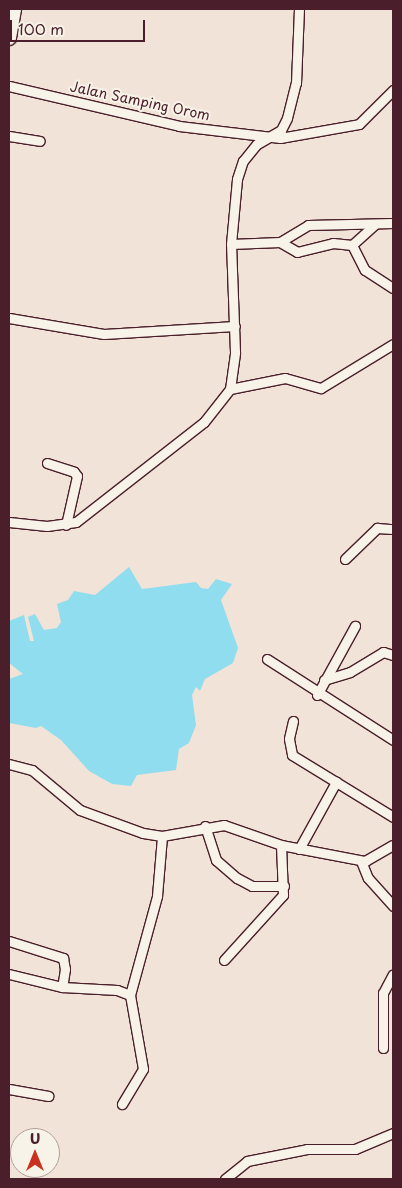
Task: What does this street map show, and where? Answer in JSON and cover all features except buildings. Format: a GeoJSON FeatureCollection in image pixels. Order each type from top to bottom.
{"type":"FeatureCollection","features":[{"type":"Feature","properties":{"kind":"highway"},"geometry":{"type":"LineString","coordinates":[[9,38],[14,9]]}},
{"type":"Feature","properties":{"kind":"street"},"geometry":{"type":"LineString","coordinates":[[9,522],[66,525],[76,522],[204,422],[230,389],[235,326],[231,244],[237,178],[243,161],[267,136],[280,130],[293,102],[299,9]]}},
{"type":"Feature","properties":{"kind":"street","name":"Jalan Samping Orom"},"geometry":{"type":"LineString","coordinates":[[9,86],[179,126],[267,136],[293,137],[359,124],[393,90]]}},
{"type":"Feature","properties":{"kind":"street"},"geometry":{"type":"LineString","coordinates":[[9,136],[40,141]]}},
{"type":"Feature","properties":{"kind":"street"},"geometry":{"type":"LineString","coordinates":[[231,244],[280,242],[307,225],[393,223]]}},
{"type":"Feature","properties":{"kind":"street"},"geometry":{"type":"LineString","coordinates":[[280,242],[298,252],[333,243],[352,245],[375,224]]}},
{"type":"Feature","properties":{"kind":"street"},"geometry":{"type":"LineString","coordinates":[[352,245],[365,270],[393,288]]}},
{"type":"Feature","properties":{"kind":"street"},"geometry":{"type":"LineString","coordinates":[[9,318],[104,334],[235,326]]}},
{"type":"Feature","properties":{"kind":"street"},"geometry":{"type":"LineString","coordinates":[[230,389],[285,378],[320,388],[393,344]]}},
{"type":"Feature","properties":{"kind":"street"},"geometry":{"type":"LineString","coordinates":[[47,463],[74,472],[76,476],[66,525]]}},
{"type":"Feature","properties":{"kind":"street"},"geometry":{"type":"LineString","coordinates":[[345,559],[376,528],[393,529]]}},
{"type":"Feature","properties":{"kind":"street"},"geometry":{"type":"LineString","coordinates":[[317,694],[355,626]]}},
{"type":"Feature","properties":{"kind":"street"},"geometry":{"type":"LineString","coordinates":[[324,680],[350,672],[383,652],[393,655]]}},
{"type":"Feature","properties":{"kind":"street"},"geometry":{"type":"LineString","coordinates":[[267,659],[317,694],[393,740]]}},
{"type":"Feature","properties":{"kind":"street"},"geometry":{"type":"LineString","coordinates":[[293,721],[290,751],[393,817]]}},
{"type":"Feature","properties":{"kind":"street"},"geometry":{"type":"LineString","coordinates":[[9,764],[32,770],[80,810],[125,828],[162,836],[205,826],[224,825],[281,845],[361,861],[375,859],[393,845]]}},
{"type":"Feature","properties":{"kind":"street"},"geometry":{"type":"LineString","coordinates":[[299,849],[336,782]]}},
{"type":"Feature","properties":{"kind":"street"},"geometry":{"type":"LineString","coordinates":[[205,826],[216,860],[237,878],[252,886],[284,886]]}},
{"type":"Feature","properties":{"kind":"street"},"geometry":{"type":"LineString","coordinates":[[122,1104],[143,1069],[130,995],[157,896],[162,836]]}},
{"type":"Feature","properties":{"kind":"street"},"geometry":{"type":"LineString","coordinates":[[224,960],[283,895],[281,845]]}},
{"type":"Feature","properties":{"kind":"street"},"geometry":{"type":"LineString","coordinates":[[361,861],[368,878],[393,906]]}},
{"type":"Feature","properties":{"kind":"street"},"geometry":{"type":"LineString","coordinates":[[9,941],[62,958],[65,969],[62,987]]}},
{"type":"Feature","properties":{"kind":"street"},"geometry":{"type":"LineString","coordinates":[[9,974],[62,987],[117,990],[130,995]]}},
{"type":"Feature","properties":{"kind":"street"},"geometry":{"type":"LineString","coordinates":[[383,1048],[383,993],[393,974]]}},
{"type":"Feature","properties":{"kind":"street"},"geometry":{"type":"LineString","coordinates":[[9,1089],[48,1096]]}},
{"type":"Feature","properties":{"kind":"street"},"geometry":{"type":"LineString","coordinates":[[224,1179],[247,1161],[307,1149],[355,1149],[393,1134]]}},
{"type":"Feature","properties":{"kind":"water"},"geometry":{"type":"Polygon","coordinates":[[[129,567],[142,589],[196,582],[201,588],[208,589],[216,579],[232,584],[221,600],[238,648],[233,663],[205,679],[200,691],[196,687],[192,695],[196,725],[189,743],[179,749],[176,770],[137,775],[131,786],[112,784],[89,771],[61,740],[41,726],[36,728],[9,723],[9,679],[23,674],[9,663],[9,621],[24,615],[30,641],[34,641],[28,617],[35,614],[44,630],[57,628],[61,622],[57,604],[68,600],[74,591],[95,595],[129,567]]]}}]}
